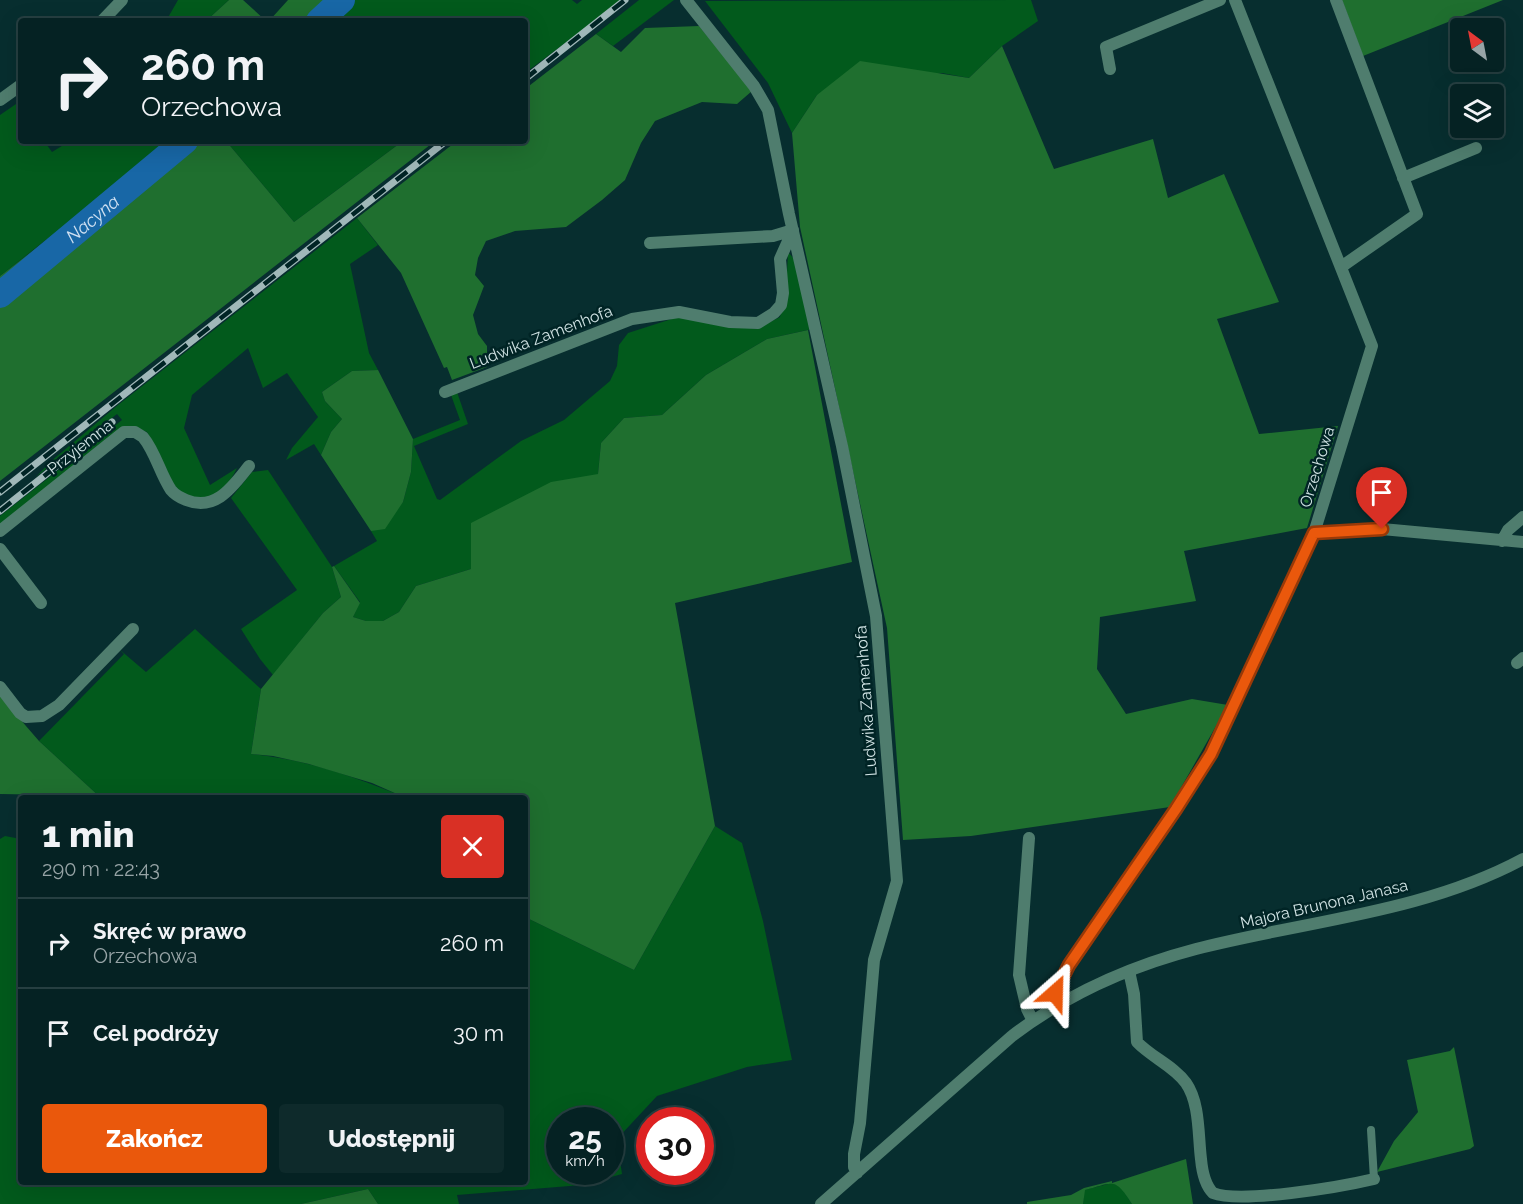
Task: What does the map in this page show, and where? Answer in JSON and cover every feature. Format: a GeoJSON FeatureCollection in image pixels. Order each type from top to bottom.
{"type":"FeatureCollection","features":[{"type":"Feature","properties":{"kind":"street"},"geometry":{"type":"LineString","coordinates":[[105,18],[121,0]]}},
{"type":"Feature","properties":{"kind":"street","name":"Ludwika Zamenhofa"},"geometry":{"type":"LineString","coordinates":[[686,0],[754,86],[768,110],[842,446],[876,616],[897,881],[874,960],[860,1123],[854,1154],[854,1167],[857,1173]]}},
{"type":"Feature","properties":{"kind":"street"},"geometry":{"type":"LineString","coordinates":[[1110,69],[1106,47],[1220,0]]}},
{"type":"Feature","properties":{"kind":"street","name":"Orzechowa"},"geometry":{"type":"LineString","coordinates":[[1235,0],[1372,346],[1314,533],[1382,529],[1523,542]]}},
{"type":"Feature","properties":{"kind":"street"},"geometry":{"type":"LineString","coordinates":[[1336,0],[1417,214],[1341,267]]}},
{"type":"Feature","properties":{"kind":"street"},"geometry":{"type":"LineString","coordinates":[[0,100],[18,87]]}},
{"type":"Feature","properties":{"kind":"street"},"geometry":{"type":"LineString","coordinates":[[1403,178],[1476,148]]}},
{"type":"Feature","properties":{"kind":"street","name":"Ludwika Zamenhofa"},"geometry":{"type":"LineString","coordinates":[[444,392],[632,319],[679,312],[730,322],[758,323],[774,313],[781,305],[783,293],[780,259],[793,230]]}},
{"type":"Feature","properties":{"kind":"street"},"geometry":{"type":"LineString","coordinates":[[650,243],[773,236],[793,230]]}},
{"type":"Feature","properties":{"kind":"street","name":"Przyjemna"},"geometry":{"type":"LineString","coordinates":[[0,531],[120,435],[129,431],[139,433],[146,440],[173,493],[192,502],[210,502],[225,495],[249,466]]}},
{"type":"Feature","properties":{"kind":"street"},"geometry":{"type":"LineString","coordinates":[[1502,541],[1508,530],[1523,517]]}},
{"type":"Feature","properties":{"kind":"street"},"geometry":{"type":"LineString","coordinates":[[1057,1005],[1056,991],[1069,965],[1211,754],[1314,533]]}},
{"type":"Feature","properties":{"kind":"street"},"geometry":{"type":"LineString","coordinates":[[0,549],[41,603]]}},
{"type":"Feature","properties":{"kind":"street"},"geometry":{"type":"LineString","coordinates":[[0,687],[20,713],[26,717],[42,716],[59,705],[133,629]]}},
{"type":"Feature","properties":{"kind":"street"},"geometry":{"type":"LineString","coordinates":[[1029,838],[1019,975],[1027,1008],[1033,1020]]}},
{"type":"Feature","properties":{"kind":"street","name":"Majora Brunona Janasa"},"geometry":{"type":"LineString","coordinates":[[821,1204],[1008,1040],[1057,1005],[1130,971],[1196,949],[1426,897],[1482,878],[1523,859]]}},
{"type":"Feature","properties":{"kind":"street"},"geometry":{"type":"LineString","coordinates":[[1130,971],[1137,1042],[1177,1073],[1191,1091],[1202,1165],[1207,1184],[1215,1195],[1235,1201],[1266,1202],[1374,1179]]}},
{"type":"Feature","properties":{"kind":"lane"},"geometry":{"type":"LineString","coordinates":[[1371,1130],[1374,1179]]}},
{"type":"Feature","properties":{"kind":"green space"},"geometry":{"type":"Polygon","coordinates":[[[178,0],[229,0],[209,18],[168,18],[178,0]]]}},
{"type":"Feature","properties":{"kind":"green space"},"geometry":{"type":"Polygon","coordinates":[[[229,0],[243,0],[263,18],[209,18],[229,0]]]}},
{"type":"Feature","properties":{"kind":"green space"},"geometry":{"type":"Polygon","coordinates":[[[288,0],[332,0],[312,18],[272,18],[288,0]]]}},
{"type":"Feature","properties":{"kind":"green space"},"geometry":{"type":"Polygon","coordinates":[[[348,0],[572,0],[577,4],[582,0],[623,0],[528,71],[528,18],[328,18],[348,0]]]}},
{"type":"Feature","properties":{"kind":"green space"},"geometry":{"type":"Polygon","coordinates":[[[639,0],[674,0],[613,46],[596,34],[639,0]]]}},
{"type":"Feature","properties":{"kind":"green space"},"geometry":{"type":"Polygon","coordinates":[[[1031,0],[1038,21],[1002,46],[969,78],[942,73],[817,95],[792,133],[768,83],[705,1],[1031,0]]]}},
{"type":"Feature","properties":{"kind":"green space"},"geometry":{"type":"Polygon","coordinates":[[[1342,0],[1503,0],[1458,18],[1450,18],[1450,21],[1363,56],[1342,0]]]}},
{"type":"Feature","properties":{"kind":"green space"},"geometry":{"type":"Polygon","coordinates":[[[699,26],[752,91],[737,104],[702,102],[655,121],[641,143],[625,180],[566,227],[515,231],[486,241],[478,258],[475,275],[484,286],[473,315],[478,334],[487,346],[487,367],[452,380],[447,367],[444,368],[401,273],[357,218],[453,144],[528,144],[528,87],[596,34],[621,52],[645,28],[699,26]]]}},
{"type":"Feature","properties":{"kind":"green space"},"geometry":{"type":"Polygon","coordinates":[[[1002,46],[1054,169],[1153,139],[1168,198],[1224,174],[1279,302],[1217,319],[1259,434],[1338,426],[1307,528],[1184,551],[1196,601],[1100,617],[1097,669],[1126,714],[1192,699],[1228,705],[1170,807],[971,836],[903,840],[887,628],[800,227],[792,133],[817,95],[860,61],[969,78],[1002,46]]]}},
{"type":"Feature","properties":{"kind":"green space"},"geometry":{"type":"Polygon","coordinates":[[[16,104],[18,106],[18,144],[46,144],[52,152],[65,144],[173,144],[56,244],[47,239],[0,276],[0,115],[16,104]]]}},
{"type":"Feature","properties":{"kind":"green space"},"geometry":{"type":"Polygon","coordinates":[[[187,144],[229,144],[294,222],[399,144],[431,144],[0,481],[0,299],[187,144]]]}},
{"type":"Feature","properties":{"kind":"green space"},"geometry":{"type":"Polygon","coordinates":[[[229,144],[399,144],[294,222],[229,144]]]}},
{"type":"Feature","properties":{"kind":"green space"},"geometry":{"type":"Polygon","coordinates":[[[357,218],[378,245],[350,264],[369,353],[378,370],[352,371],[322,392],[325,401],[342,419],[331,432],[321,455],[314,444],[286,460],[292,448],[318,417],[287,373],[263,388],[248,348],[192,395],[184,428],[210,485],[237,468],[218,494],[201,499],[177,491],[147,432],[134,427],[0,527],[0,516],[122,420],[117,414],[36,477],[50,462],[118,405],[357,218]]]}},
{"type":"Feature","properties":{"kind":"green space"},"geometry":{"type":"Polygon","coordinates":[[[48,239],[56,244],[0,290],[0,276],[48,239]]]}},
{"type":"Feature","properties":{"kind":"green space"},"geometry":{"type":"Polygon","coordinates":[[[788,252],[795,260],[812,329],[767,339],[706,375],[662,415],[624,418],[601,443],[598,474],[471,569],[416,586],[399,612],[383,621],[366,621],[353,617],[360,602],[334,566],[377,541],[371,531],[403,502],[411,472],[413,439],[460,420],[451,395],[457,392],[468,424],[414,446],[437,499],[440,500],[521,441],[564,420],[610,381],[617,366],[619,345],[628,333],[681,316],[756,329],[780,317],[788,252]]]}},
{"type":"Feature","properties":{"kind":"green space"},"geometry":{"type":"Polygon","coordinates":[[[808,330],[852,562],[675,603],[715,826],[634,970],[528,918],[528,795],[399,795],[372,783],[309,764],[251,754],[261,689],[323,613],[341,597],[332,567],[334,566],[360,603],[353,617],[366,621],[383,621],[399,612],[416,586],[471,569],[471,523],[551,482],[598,474],[601,443],[624,418],[662,415],[706,375],[767,339],[808,330]]]}},
{"type":"Feature","properties":{"kind":"green space"},"geometry":{"type":"Polygon","coordinates":[[[378,370],[413,439],[411,472],[403,502],[385,529],[371,531],[321,455],[331,432],[342,419],[325,401],[322,392],[352,371],[378,370]]]}},
{"type":"Feature","properties":{"kind":"green space"},"geometry":{"type":"Polygon","coordinates":[[[268,470],[332,567],[341,597],[323,613],[273,675],[241,629],[297,590],[231,498],[252,472],[268,470]]]}},
{"type":"Feature","properties":{"kind":"green space"},"geometry":{"type":"Polygon","coordinates":[[[195,629],[261,689],[251,754],[291,760],[330,770],[399,795],[98,795],[39,741],[124,654],[119,649],[146,672],[195,629]]]}},
{"type":"Feature","properties":{"kind":"green space"},"geometry":{"type":"Polygon","coordinates":[[[0,696],[39,741],[98,795],[0,794],[0,696]]]}},
{"type":"Feature","properties":{"kind":"green space"},"geometry":{"type":"Polygon","coordinates":[[[715,826],[742,843],[763,921],[792,1060],[747,1067],[657,1096],[647,1107],[636,1107],[636,1119],[624,1131],[624,1107],[546,1107],[546,1185],[582,1185],[457,1195],[459,1204],[378,1204],[368,1189],[301,1204],[0,1204],[0,839],[5,836],[18,838],[18,1185],[528,1185],[528,918],[634,970],[715,826]]]}},
{"type":"Feature","properties":{"kind":"green space"},"geometry":{"type":"Polygon","coordinates":[[[1454,1047],[1474,1146],[1470,1149],[1377,1172],[1394,1141],[1418,1112],[1407,1060],[1450,1051],[1454,1047]]]}},
{"type":"Feature","properties":{"kind":"green space"},"geometry":{"type":"Polygon","coordinates":[[[1186,1159],[1193,1204],[1132,1204],[1122,1189],[1108,1184],[1085,1190],[1083,1204],[1027,1204],[1027,1202],[1071,1195],[1084,1188],[1112,1181],[1112,1183],[1186,1159]]]}},
{"type":"Feature","properties":{"kind":"green space"},"geometry":{"type":"Polygon","coordinates":[[[1112,1183],[1121,1187],[1132,1204],[1083,1204],[1084,1190],[1112,1183]]]}},
{"type":"Feature","properties":{"kind":"green space"},"geometry":{"type":"Polygon","coordinates":[[[368,1189],[378,1204],[301,1204],[368,1189]]]}},
{"type":"Feature","properties":{"kind":"waterway","name":"Nacyna"},"geometry":{"type":"LineString","coordinates":[[322,18],[342,0]]}},
{"type":"Feature","properties":{"kind":"waterway","name":"Nacyna"},"geometry":{"type":"LineString","coordinates":[[0,295],[181,144]]}},
{"type":"Feature","properties":{"kind":"railway"},"geometry":{"type":"LineString","coordinates":[[528,77],[625,0]]}},
{"type":"Feature","properties":{"kind":"railway"},"geometry":{"type":"LineString","coordinates":[[0,492],[442,144]]}},
{"type":"Feature","properties":{"kind":"railway"},"geometry":{"type":"LineString","coordinates":[[0,511],[112,422]]}},
{"type":"Feature","properties":{"kind":"route"},"geometry":{"type":"LineString","coordinates":[[1055,993],[1069,965],[1211,754],[1314,533],[1382,529]]}}]}
